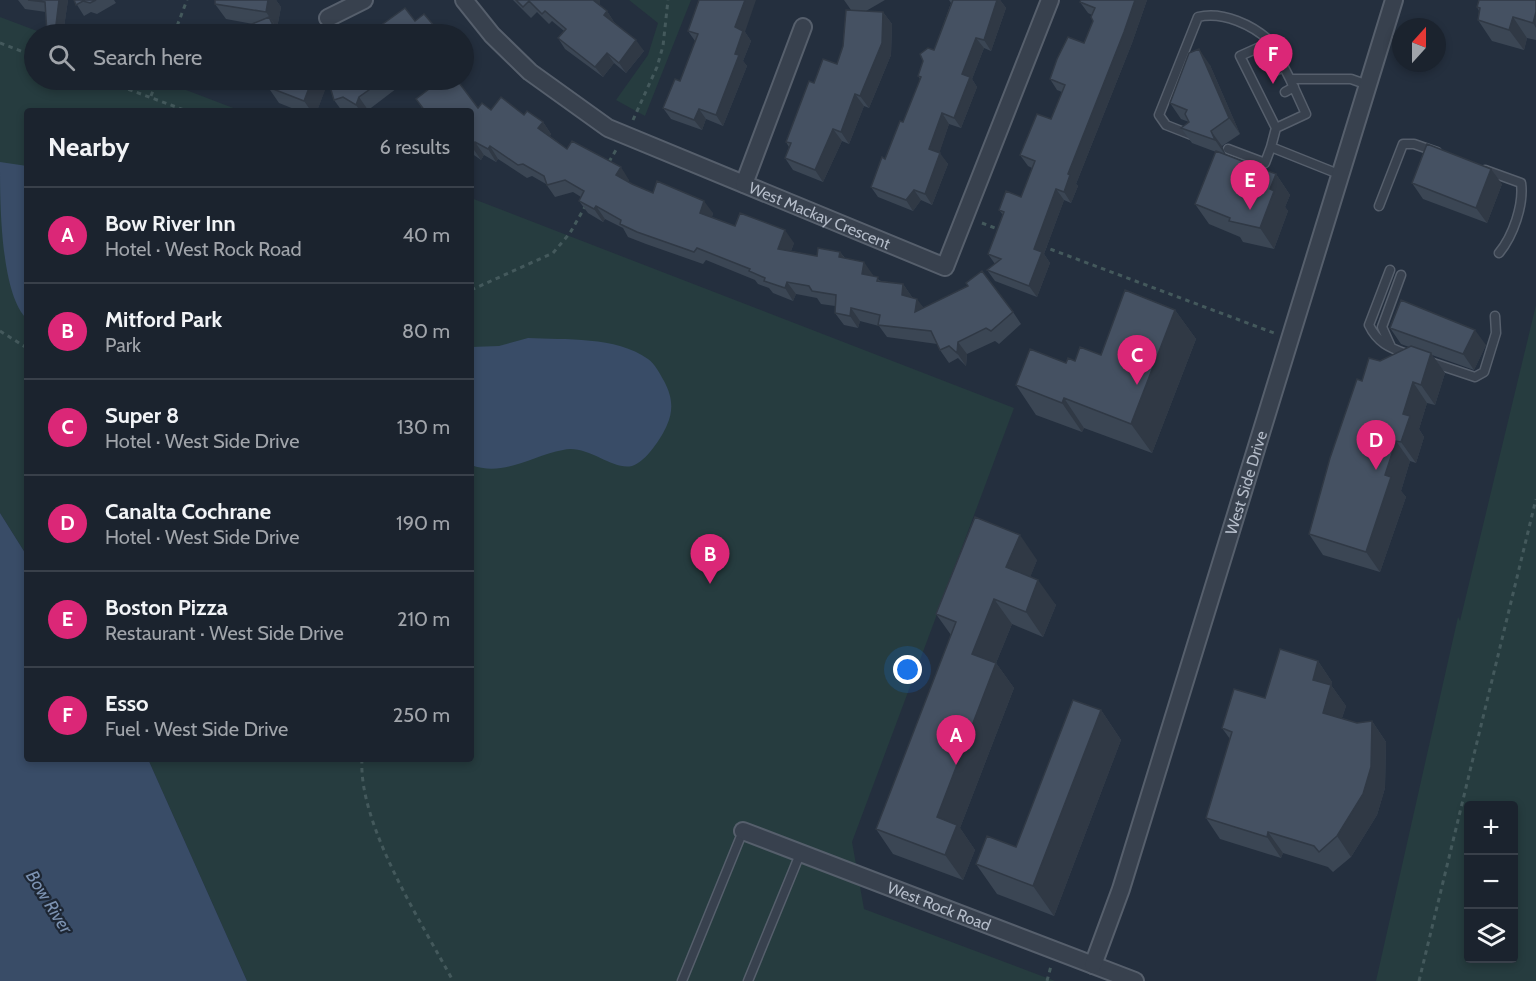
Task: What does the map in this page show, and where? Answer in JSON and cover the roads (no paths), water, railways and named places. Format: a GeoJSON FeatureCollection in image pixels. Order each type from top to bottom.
{"type":"FeatureCollection","features":[{"type":"Feature","properties":{"kind":"street"},"geometry":{"type":"LineString","coordinates":[[328,18],[364,0]]}},
{"type":"Feature","properties":{"kind":"street","name":"West Mackay Crescent"},"geometry":{"type":"LineString","coordinates":[[464,0],[492,35],[530,72],[600,123],[645,145],[945,267],[1050,0]]}},
{"type":"Feature","properties":{"kind":"street","name":"West Side Drive"},"geometry":{"type":"LineString","coordinates":[[1093,965],[1121,889],[1394,0]]}},
{"type":"Feature","properties":{"kind":"street"},"geometry":{"type":"LineString","coordinates":[[744,184],[803,27]]}},
{"type":"Feature","properties":{"kind":"street","name":"West Rock Road"},"geometry":{"type":"LineString","coordinates":[[742,831],[1135,981]]}},
{"type":"Feature","properties":{"kind":"lane"},"geometry":{"type":"LineString","coordinates":[[1194,136],[1166,125],[1160,115],[1198,17],[1212,14],[1257,29],[1271,42],[1279,69],[1292,83],[1306,114],[1275,128]]}},
{"type":"Feature","properties":{"kind":"lane"},"geometry":{"type":"LineString","coordinates":[[1228,149],[1265,164],[1275,128],[1266,100],[1252,81],[1240,56],[1271,42]]}},
{"type":"Feature","properties":{"kind":"lane"},"geometry":{"type":"LineString","coordinates":[[1252,81],[1261,77]]}},
{"type":"Feature","properties":{"kind":"lane"},"geometry":{"type":"LineString","coordinates":[[1285,92],[1292,83],[1351,79],[1368,85]]}},
{"type":"Feature","properties":{"kind":"lane"},"geometry":{"type":"LineString","coordinates":[[1379,206],[1403,144],[1414,144],[1446,156]]}},
{"type":"Feature","properties":{"kind":"lane"},"geometry":{"type":"LineString","coordinates":[[1271,147],[1341,174]]}},
{"type":"Feature","properties":{"kind":"lane"},"geometry":{"type":"LineString","coordinates":[[1478,168],[1521,183],[1523,196],[1507,243],[1499,253]]}},
{"type":"Feature","properties":{"kind":"lane"},"geometry":{"type":"LineString","coordinates":[[1390,270],[1369,325],[1375,336],[1391,348],[1475,377],[1484,372],[1496,333],[1495,316]]}},
{"type":"Feature","properties":{"kind":"lane"},"geometry":{"type":"LineString","coordinates":[[1391,348],[1382,327],[1401,275]]}},
{"type":"Feature","properties":{"kind":"lane"},"geometry":{"type":"LineString","coordinates":[[682,981],[742,831]]}},
{"type":"Feature","properties":{"kind":"lane"},"geometry":{"type":"LineString","coordinates":[[748,981],[800,854]]}},
{"type":"Feature","properties":{"kind":"water"},"geometry":{"type":"Polygon","coordinates":[[[0,162],[24,166],[24,315],[11,289],[3,245],[0,162]]]}},
{"type":"Feature","properties":{"kind":"water"},"geometry":{"type":"Polygon","coordinates":[[[528,338],[574,339],[621,346],[635,352],[651,361],[667,387],[671,408],[665,430],[643,460],[632,466],[617,465],[572,449],[495,469],[474,466],[474,347],[499,346],[528,338]]]}},
{"type":"Feature","properties":{"kind":"water","name":"Bow River"},"geometry":{"type":"Polygon","coordinates":[[[0,513],[24,551],[24,762],[149,762],[247,981],[0,981],[0,513]]]}},
{"type":"Feature","properties":{"kind":"place","name":"Esso"},"geometry":{"type":"Point","coordinates":[1273,84]}},
{"type":"Feature","properties":{"kind":"place","name":"Boston Pizza"},"geometry":{"type":"Point","coordinates":[1250,210]}},
{"type":"Feature","properties":{"kind":"place","name":"Super 8"},"geometry":{"type":"Point","coordinates":[1137,385]}},
{"type":"Feature","properties":{"kind":"place","name":"Canalta Cochrane"},"geometry":{"type":"Point","coordinates":[1376,470]}},
{"type":"Feature","properties":{"kind":"place","name":"Mitford Park"},"geometry":{"type":"Point","coordinates":[710,584]}},
{"type":"Feature","properties":{"kind":"place","name":"Bow River Inn"},"geometry":{"type":"Point","coordinates":[956,765]}}]}
